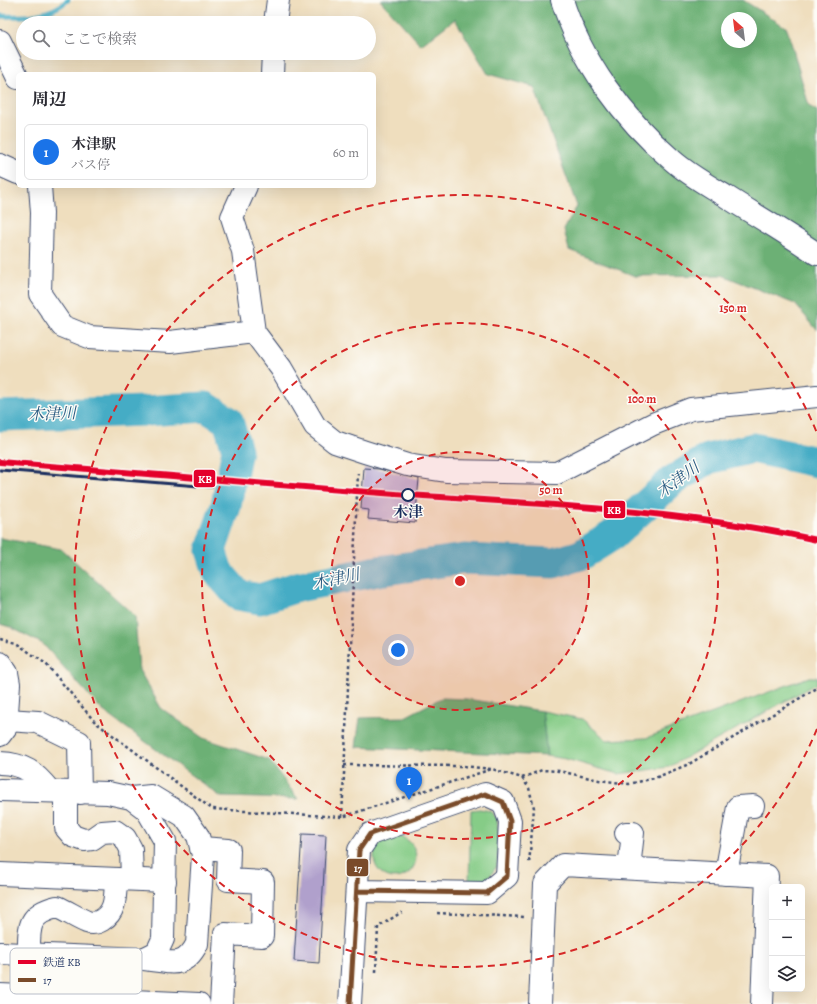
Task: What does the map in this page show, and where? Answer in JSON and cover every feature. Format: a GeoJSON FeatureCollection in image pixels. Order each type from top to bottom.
{"type":"FeatureCollection","features":[{"type":"Feature","properties":{"kind":"street"},"geometry":{"type":"LineString","coordinates":[[276,16],[278,0]]}},
{"type":"Feature","properties":{"kind":"street"},"geometry":{"type":"LineString","coordinates":[[562,0],[567,15],[591,65],[630,118],[672,160],[696,178],[817,254]]}},
{"type":"Feature","properties":{"kind":"street"},"geometry":{"type":"LineString","coordinates":[[0,41],[16,74]]}},
{"type":"Feature","properties":{"kind":"street"},"geometry":{"type":"LineString","coordinates":[[272,72],[273,60]]}},
{"type":"Feature","properties":{"kind":"street"},"geometry":{"type":"LineString","coordinates":[[0,165],[16,172]]}},
{"type":"Feature","properties":{"kind":"street"},"geometry":{"type":"LineString","coordinates":[[40,188],[42,213],[40,294],[62,326],[89,337],[170,342],[254,332]]}},
{"type":"Feature","properties":{"kind":"street"},"geometry":{"type":"LineString","coordinates":[[245,188],[232,217],[243,251],[254,332],[281,368],[315,426],[335,442],[407,465],[446,471],[557,473],[653,424],[691,409],[817,396]]}},
{"type":"Feature","properties":{"kind":"street"},"geometry":{"type":"LineString","coordinates":[[0,663],[7,673],[9,684],[4,715],[38,722],[79,742],[65,792],[66,828],[73,836],[84,840],[92,839],[102,832],[115,831],[125,838],[131,849],[124,879],[115,906],[107,917],[99,922],[92,923],[57,907],[46,909],[36,915],[29,930],[29,948]]}},
{"type":"Feature","properties":{"kind":"street"},"geometry":{"type":"LineString","coordinates":[[0,763],[18,764],[39,778],[65,792]]}},
{"type":"Feature","properties":{"kind":"street"},"geometry":{"type":"LineString","coordinates":[[0,790],[108,793],[131,798],[151,796],[184,816],[198,836],[203,855],[198,944],[191,956],[181,963],[143,959]]}},
{"type":"Feature","properties":{"kind":"street"},"geometry":{"type":"LineString","coordinates":[[350,1004],[358,891],[359,850],[370,834],[485,794],[503,802],[510,821],[507,876],[488,893],[358,891]]}},
{"type":"Feature","properties":{"kind":"street"},"geometry":{"type":"LineString","coordinates":[[131,798],[147,810],[165,841],[164,939],[157,952],[143,959]]}},
{"type":"Feature","properties":{"kind":"street"},"geometry":{"type":"LineString","coordinates":[[726,874],[738,807],[753,806]]}},
{"type":"Feature","properties":{"kind":"street"},"geometry":{"type":"LineString","coordinates":[[626,833],[633,834],[629,868]]}},
{"type":"Feature","properties":{"kind":"street"},"geometry":{"type":"LineString","coordinates":[[198,933],[262,936],[263,882],[228,880],[229,850],[201,848]]}},
{"type":"Feature","properties":{"kind":"street"},"geometry":{"type":"LineString","coordinates":[[540,1004],[545,884],[563,865],[767,876],[762,1004]]}},
{"type":"Feature","properties":{"kind":"street"},"geometry":{"type":"LineString","coordinates":[[0,874],[165,881]]}},
{"type":"Feature","properties":{"kind":"street"},"geometry":{"type":"LineString","coordinates":[[221,1004],[225,934]]}},
{"type":"Feature","properties":{"kind":"street"},"geometry":{"type":"LineString","coordinates":[[0,953],[10,953]]}},
{"type":"Feature","properties":{"kind":"street"},"geometry":{"type":"LineString","coordinates":[[0,995],[43,1001],[199,1004]]}},
{"type":"Feature","properties":{"kind":"path"},"geometry":{"type":"LineString","coordinates":[[342,817],[358,473]]}},
{"type":"Feature","properties":{"kind":"path"},"geometry":{"type":"LineString","coordinates":[[0,639],[16,643],[46,664],[95,722],[212,809],[342,817],[492,769]]}},
{"type":"Feature","properties":{"kind":"path"},"geometry":{"type":"LineString","coordinates":[[522,778],[542,770],[559,771],[598,780],[629,784],[655,778],[689,764],[817,688]]}},
{"type":"Feature","properties":{"kind":"path"},"geometry":{"type":"LineString","coordinates":[[344,765],[463,766],[492,769],[522,778],[529,788],[534,808],[528,868]]}},
{"type":"Feature","properties":{"kind":"path"},"geometry":{"type":"LineString","coordinates":[[432,913],[524,917],[524,910]]}},
{"type":"Feature","properties":{"kind":"path"},"geometry":{"type":"LineString","coordinates":[[376,972],[378,927],[401,912],[409,912]]}},
{"type":"Feature","properties":{"kind":"green space"},"geometry":{"type":"Polygon","coordinates":[[[380,0],[743,0],[787,28],[809,106],[817,111],[817,330],[795,304],[722,275],[635,276],[569,250],[564,230],[577,206],[534,87],[488,74],[455,19],[421,45],[380,0]]]}},
{"type":"Feature","properties":{"kind":"green space"},"geometry":{"type":"Polygon","coordinates":[[[0,538],[61,549],[135,616],[139,670],[161,708],[203,738],[269,760],[298,799],[221,797],[102,710],[43,644],[10,627],[0,624],[0,538]]]}},
{"type":"Feature","properties":{"kind":"green space"},"geometry":{"type":"Polygon","coordinates":[[[809,677],[817,677],[817,683],[669,767],[618,774],[566,759],[547,756],[542,711],[582,719],[607,740],[646,738],[809,677]]]}},
{"type":"Feature","properties":{"kind":"green space"},"geometry":{"type":"Polygon","coordinates":[[[441,698],[467,699],[542,711],[547,756],[356,747],[360,718],[405,717],[441,698]]]}},
{"type":"Feature","properties":{"kind":"green space"},"geometry":{"type":"Polygon","coordinates":[[[480,809],[490,811],[497,818],[499,838],[497,866],[488,879],[483,882],[469,882],[471,810],[480,809]]]}},
{"type":"Feature","properties":{"kind":"green space"},"geometry":{"type":"Polygon","coordinates":[[[391,836],[399,836],[407,839],[413,845],[416,857],[413,869],[407,875],[399,878],[391,878],[383,875],[377,869],[374,861],[374,853],[377,845],[383,839],[391,836]]]}},
{"type":"Feature","properties":{"kind":"building"},"geometry":{"type":"Polygon","coordinates":[[[364,468],[379,469],[419,479],[415,523],[368,519],[369,510],[361,509],[364,468]]]}},
{"type":"Feature","properties":{"kind":"building"},"geometry":{"type":"Polygon","coordinates":[[[302,834],[326,835],[319,963],[294,961],[302,834]]]}},
{"type":"Feature","properties":{"kind":"waterway"},"geometry":{"type":"LineString","coordinates":[[0,16],[36,15],[53,10],[68,0]]}},
{"type":"Feature","properties":{"kind":"waterway","name":"木津川"},"geometry":{"type":"LineString","coordinates":[[0,416],[145,411],[206,407],[228,421],[237,450],[226,506],[211,550],[218,572],[238,595],[260,599],[297,587],[378,571],[464,559],[554,563],[581,555],[613,535],[672,481],[708,459],[753,448],[817,462]]}},
{"type":"Feature","properties":{"kind":"railway"},"geometry":{"type":"LineString","coordinates":[[0,470],[211,487]]}},
{"type":"Feature","properties":{"kind":"rail line","name":"KB"},"geometry":{"type":"LineString","coordinates":[[0,462],[318,488],[621,510],[719,522],[817,540]]}},
{"type":"Feature","properties":{"kind":"transit line","name":"17"},"geometry":{"type":"LineString","coordinates":[[350,1004],[359,850],[370,834],[485,794],[503,802],[510,821],[507,876],[487,893],[358,891]]}},
{"type":"Feature","properties":{"kind":"place","name":"木津"},"geometry":{"type":"Point","coordinates":[408,495]}},
{"type":"Feature","properties":{"kind":"place","name":"木津駅"},"geometry":{"type":"Point","coordinates":[409,800]}}]}
